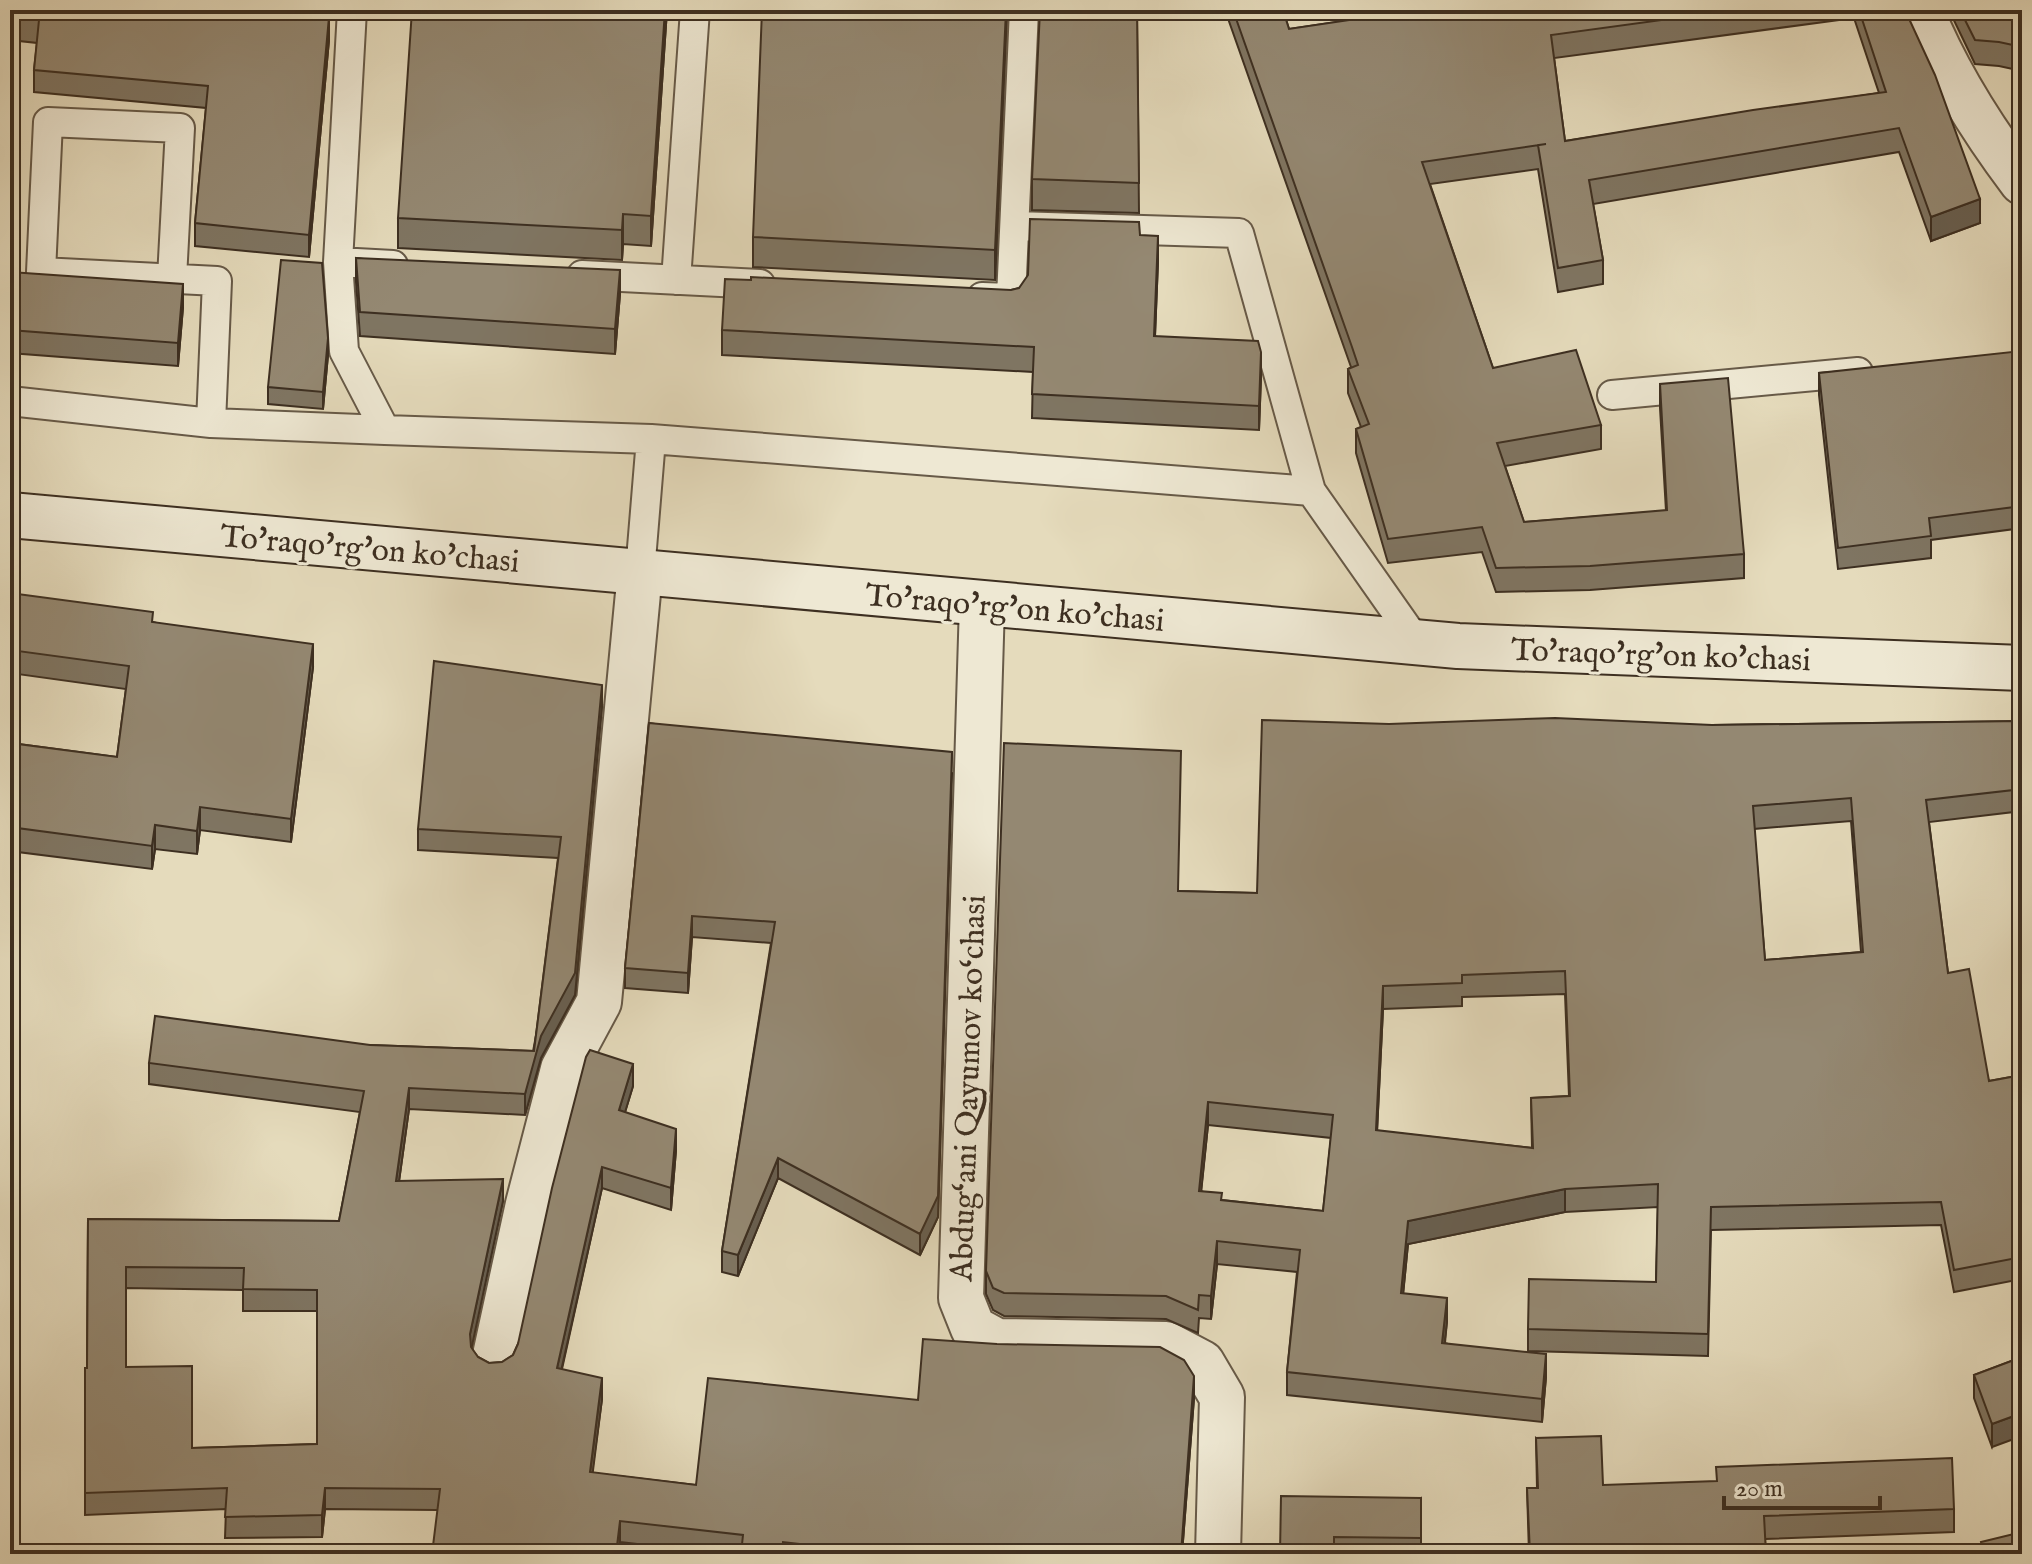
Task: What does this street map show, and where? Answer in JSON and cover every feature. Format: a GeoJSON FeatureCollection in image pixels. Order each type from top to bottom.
{"type":"FeatureCollection","features":[{"type":"Feature","properties":{"kind":"street"},"geometry":{"type":"LineString","coordinates":[[1921,10],[1986,134],[2022,182]]}},
{"type":"Feature","properties":{"kind":"street","name":"To'raqo'rg'on ko'chasi"},"geometry":{"type":"LineString","coordinates":[[10,515],[1417,642],[2022,668]]}},
{"type":"Feature","properties":{"kind":"street"},"geometry":{"type":"LineString","coordinates":[[494,1360],[528,1204],[563,1069],[599,1002],[640,572]]}},
{"type":"Feature","properties":{"kind":"street","name":"Abdug‘ani Qayumov ko‘chasi"},"geometry":{"type":"LineString","coordinates":[[982,604],[961,1298],[973,1328],[997,1341],[1166,1344],[1202,1363],[1222,1397],[1218,1554]]}},
{"type":"Feature","properties":{"kind":"lane"},"geometry":{"type":"LineString","coordinates":[[352,10],[338,262],[344,351],[385,430]]}},
{"type":"Feature","properties":{"kind":"lane"},"geometry":{"type":"LineString","coordinates":[[676,280],[695,10]]}},
{"type":"Feature","properties":{"kind":"lane"},"geometry":{"type":"LineString","coordinates":[[963,296],[1011,298],[1024,10]]}},
{"type":"Feature","properties":{"kind":"lane"},"geometry":{"type":"LineString","coordinates":[[172,278],[180,128],[48,122],[41,272],[217,281],[211,423]]}},
{"type":"Feature","properties":{"kind":"lane"},"geometry":{"type":"LineString","coordinates":[[1015,226],[1239,233],[1311,491],[1417,642]]}},
{"type":"Feature","properties":{"kind":"lane"},"geometry":{"type":"LineString","coordinates":[[338,262],[415,266]]}},
{"type":"Feature","properties":{"kind":"lane"},"geometry":{"type":"LineString","coordinates":[[553,273],[788,286]]}},
{"type":"Feature","properties":{"kind":"lane"},"geometry":{"type":"LineString","coordinates":[[1612,395],[1879,370]]}},
{"type":"Feature","properties":{"kind":"lane"},"geometry":{"type":"LineString","coordinates":[[10,401],[211,423],[651,439],[1311,491]]}},
{"type":"Feature","properties":{"kind":"lane"},"geometry":{"type":"LineString","coordinates":[[640,572],[651,439]]}},
{"type":"Feature","properties":{"kind":"building"},"geometry":{"type":"Polygon","coordinates":[[[10,10],[297,10],[297,13],[329,17],[309,235],[195,223],[208,86],[34,70],[39,20],[10,17],[10,10]]]}},
{"type":"Feature","properties":{"kind":"building"},"geometry":{"type":"Polygon","coordinates":[[[412,10],[665,10],[651,216],[623,214],[622,230],[398,218],[412,10]]]}},
{"type":"Feature","properties":{"kind":"building"},"geometry":{"type":"Polygon","coordinates":[[[762,10],[1006,10],[995,250],[753,237],[762,10]]]}},
{"type":"Feature","properties":{"kind":"building"},"geometry":{"type":"Polygon","coordinates":[[[1040,10],[1137,10],[1139,183],[1032,179],[1040,10]]]}},
{"type":"Feature","properties":{"kind":"building"},"geometry":{"type":"Polygon","coordinates":[[[1233,10],[1283,10],[1289,29],[1417,10],[1735,10],[1551,35],[1565,141],[1886,92],[1859,10],[1905,10],[1935,75],[1980,199],[1931,217],[1899,128],[1589,180],[1603,260],[1558,268],[1538,145],[1422,162],[1493,368],[1576,350],[1601,425],[1497,443],[1524,522],[1667,510],[1660,384],[1728,378],[1744,554],[1590,566],[1496,568],[1482,527],[1388,539],[1356,429],[1369,424],[1348,369],[1358,365],[1233,10]]]}},
{"type":"Feature","properties":{"kind":"building"},"geometry":{"type":"Polygon","coordinates":[[[1960,10],[2022,10],[2022,47],[1975,40],[1960,10]]]}},
{"type":"Feature","properties":{"kind":"building"},"geometry":{"type":"Polygon","coordinates":[[[1030,219],[1139,222],[1140,235],[1158,236],[1154,336],[1258,341],[1261,352],[1259,406],[1032,394],[1034,347],[722,330],[725,279],[751,280],[751,277],[1019,288],[1028,275],[1030,219]]]}},
{"type":"Feature","properties":{"kind":"building"},"geometry":{"type":"Polygon","coordinates":[[[356,258],[620,270],[615,329],[360,312],[356,258]]]}},
{"type":"Feature","properties":{"kind":"building"},"geometry":{"type":"Polygon","coordinates":[[[281,260],[322,263],[328,338],[323,392],[268,387],[281,260]]]}},
{"type":"Feature","properties":{"kind":"building"},"geometry":{"type":"Polygon","coordinates":[[[10,272],[183,284],[178,343],[10,330],[10,272]]]}},
{"type":"Feature","properties":{"kind":"building"},"geometry":{"type":"Polygon","coordinates":[[[2021,351],[2022,506],[1929,518],[1931,536],[1838,548],[1819,373],[2021,351]]]}},
{"type":"Feature","properties":{"kind":"building"},"geometry":{"type":"Polygon","coordinates":[[[10,593],[153,612],[152,622],[313,644],[291,819],[200,807],[197,831],[155,825],[152,846],[10,827],[10,743],[117,757],[129,666],[10,650],[10,593]]]}},
{"type":"Feature","properties":{"kind":"building"},"geometry":{"type":"Polygon","coordinates":[[[434,661],[602,685],[575,973],[541,1036],[525,1094],[409,1088],[396,1181],[503,1179],[470,1334],[471,1347],[478,1357],[489,1363],[502,1362],[513,1355],[518,1344],[552,1188],[586,1057],[590,1050],[633,1064],[619,1110],[676,1129],[671,1188],[602,1167],[557,1368],[602,1378],[590,1472],[696,1485],[708,1378],[918,1400],[923,1339],[997,1344],[1160,1347],[1184,1360],[1194,1376],[1181,1554],[888,1554],[783,1542],[782,1554],[741,1554],[743,1535],[620,1521],[616,1554],[432,1554],[440,1489],[325,1488],[322,1515],[225,1517],[227,1488],[85,1493],[88,1219],[339,1221],[364,1091],[149,1063],[155,1016],[370,1045],[534,1051],[561,837],[418,829],[434,661]],[[126,1267],[126,1367],[192,1366],[192,1448],[317,1444],[317,1290],[243,1289],[244,1268],[126,1267]]]}},
{"type":"Feature","properties":{"kind":"building"},"geometry":{"type":"Polygon","coordinates":[[[1555,718],[1712,725],[2022,721],[2022,789],[1926,800],[1948,973],[1969,969],[1989,1081],[2022,1075],[2022,1257],[1954,1270],[1941,1202],[1711,1207],[1708,1334],[1528,1329],[1529,1279],[1656,1282],[1658,1184],[1565,1189],[1408,1221],[1401,1293],[1447,1298],[1442,1343],[1546,1354],[1542,1399],[1287,1372],[1300,1250],[1217,1241],[1211,1296],[1199,1295],[1198,1310],[1166,1296],[1004,1293],[993,1288],[986,1271],[1004,743],[1181,751],[1178,891],[1257,893],[1262,720],[1389,724],[1555,718]],[[1851,798],[1753,806],[1765,960],[1863,952],[1851,798]],[[1565,971],[1462,975],[1462,983],[1383,986],[1376,1130],[1533,1148],[1531,1098],[1570,1096],[1565,971]],[[1208,1102],[1199,1191],[1222,1193],[1221,1200],[1323,1211],[1333,1115],[1208,1102]]]}},
{"type":"Feature","properties":{"kind":"building"},"geometry":{"type":"Polygon","coordinates":[[[649,723],[952,752],[938,1196],[920,1234],[778,1158],[738,1255],[722,1251],[775,922],[692,916],[688,973],[625,968],[649,723]]]}},
{"type":"Feature","properties":{"kind":"building"},"geometry":{"type":"Polygon","coordinates":[[[2022,1357],[2022,1413],[1992,1424],[1974,1375],[2022,1357]]]}},
{"type":"Feature","properties":{"kind":"building"},"geometry":{"type":"Polygon","coordinates":[[[1601,1436],[1603,1485],[1717,1481],[1716,1467],[1952,1458],[1954,1509],[1764,1516],[1766,1554],[1679,1554],[1679,1549],[1530,1554],[1527,1488],[1538,1488],[1536,1438],[1601,1436]]]}},
{"type":"Feature","properties":{"kind":"building"},"geometry":{"type":"Polygon","coordinates":[[[1281,1496],[1421,1498],[1421,1538],[1334,1537],[1334,1554],[1280,1554],[1281,1496]]]}},
{"type":"Feature","properties":{"kind":"building"},"geometry":{"type":"Polygon","coordinates":[[[2022,1532],[2022,1554],[1984,1554],[1981,1542],[2022,1532]]]}}]}
